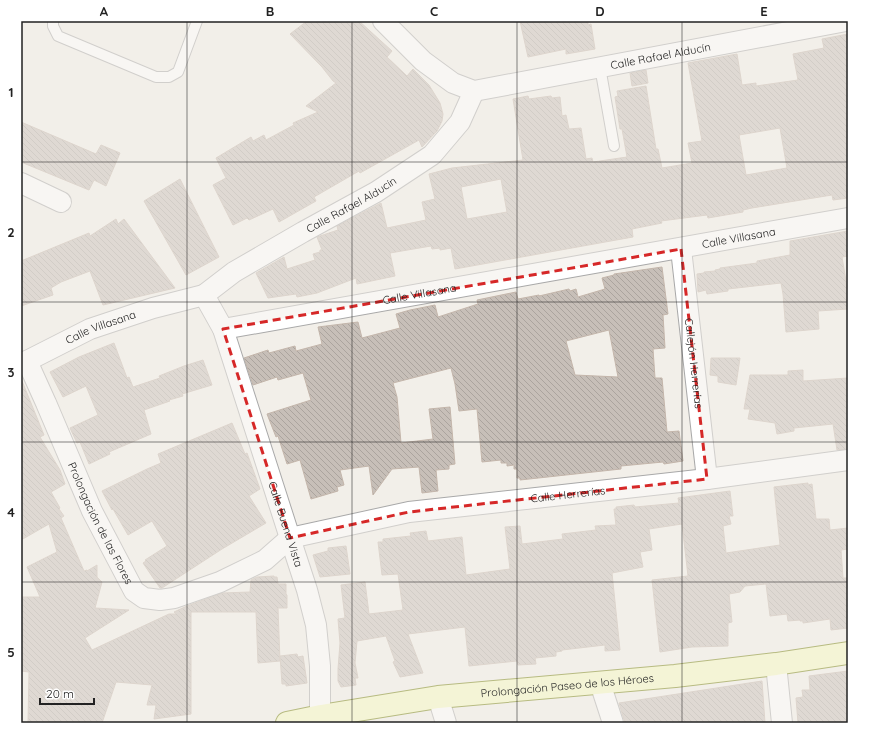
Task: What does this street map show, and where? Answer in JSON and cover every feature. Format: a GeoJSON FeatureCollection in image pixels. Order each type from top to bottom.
{"type":"FeatureCollection","features":[{"type":"Feature","properties":{"kind":"street"},"geometry":{"type":"LineString","coordinates":[[383,21],[423,61],[453,83],[474,91]]}},
{"type":"Feature","properties":{"kind":"street","name":"Calle Rafael Alducín"},"geometry":{"type":"LineString","coordinates":[[204,295],[234,272],[376,192],[432,155],[460,122],[474,91],[846,21]]}},
{"type":"Feature","properties":{"kind":"street"},"geometry":{"type":"LineString","coordinates":[[21,184],[61,202]]}},
{"type":"Feature","properties":{"kind":"street","name":"Calle Villasana"},"geometry":{"type":"LineString","coordinates":[[223,330],[848,218]]}},
{"type":"Feature","properties":{"kind":"street","name":"Callejón Herrerías"},"geometry":{"type":"LineString","coordinates":[[681,249],[707,479]]}},
{"type":"Feature","properties":{"kind":"street"},"geometry":{"type":"LineString","coordinates":[[204,295],[223,330]]}},
{"type":"Feature","properties":{"kind":"street","name":"Calle Villasana"},"geometry":{"type":"LineString","coordinates":[[23,366],[90,329],[153,308],[204,295]]}},
{"type":"Feature","properties":{"kind":"street","name":"Calle Buena Vista"},"geometry":{"type":"LineString","coordinates":[[223,330],[307,590],[316,625],[320,666],[320,720]]}},
{"type":"Feature","properties":{"kind":"street","name":"Prolongación de las Flores"},"geometry":{"type":"LineString","coordinates":[[23,366],[46,402],[92,511],[134,591],[144,598],[160,600],[174,598],[220,582],[265,560],[290,538]]}},
{"type":"Feature","properties":{"kind":"street","name":"Calle Herrerías"},"geometry":{"type":"LineString","coordinates":[[290,538],[409,512],[707,479],[848,460]]}},
{"type":"Feature","properties":{"kind":"street","name":"Prolongación Paseo de los Héroes"},"geometry":{"type":"LineString","coordinates":[[287,723],[320,720],[438,697],[675,676],[776,664],[848,652]]}},
{"type":"Feature","properties":{"kind":"street"},"geometry":{"type":"LineString","coordinates":[[776,664],[782,723]]}},
{"type":"Feature","properties":{"kind":"street"},"geometry":{"type":"LineString","coordinates":[[600,683],[613,723]]}},
{"type":"Feature","properties":{"kind":"street"},"geometry":{"type":"LineString","coordinates":[[438,697],[446,723]]}},
{"type":"Feature","properties":{"kind":"lane"},"geometry":{"type":"LineString","coordinates":[[53,21],[53,26],[58,36],[156,77],[169,76],[178,72],[197,21]]}},
{"type":"Feature","properties":{"kind":"lane"},"geometry":{"type":"LineString","coordinates":[[600,67],[614,146]]}},
{"type":"Feature","properties":{"kind":"highlighted area"},"geometry":{"type":"Polygon","coordinates":[[[681,249],[707,479],[409,512],[290,538],[223,329],[681,249]]]}},
{"type":"Feature","properties":{"kind":"building"},"geometry":{"type":"Polygon","coordinates":[[[307,21],[359,21],[392,51],[387,57],[407,76],[413,69],[429,85],[440,103],[443,114],[442,121],[437,131],[422,147],[419,140],[360,173],[359,171],[314,197],[316,201],[279,222],[273,209],[249,220],[247,218],[233,225],[213,185],[226,178],[216,158],[251,137],[253,141],[264,135],[266,140],[294,125],[293,123],[318,112],[306,106],[336,83],[290,34],[307,21]]]}},
{"type":"Feature","properties":{"kind":"building"},"geometry":{"type":"Polygon","coordinates":[[[520,21],[588,21],[588,25],[591,24],[595,49],[566,54],[566,49],[528,57],[520,21]]]}},
{"type":"Feature","properties":{"kind":"building"},"geometry":{"type":"Polygon","coordinates":[[[848,34],[848,198],[833,200],[832,195],[752,208],[743,210],[743,212],[708,218],[707,215],[661,221],[662,223],[632,229],[633,237],[455,269],[451,248],[440,250],[440,248],[432,249],[431,246],[390,253],[395,276],[357,284],[356,278],[317,293],[297,297],[296,294],[268,298],[256,273],[284,257],[287,269],[315,260],[313,254],[322,250],[317,237],[338,230],[337,226],[381,203],[387,228],[426,220],[422,202],[435,199],[429,174],[452,168],[523,160],[513,99],[528,96],[529,99],[551,96],[552,98],[560,97],[562,116],[566,115],[569,129],[581,128],[586,159],[592,158],[593,162],[627,157],[622,129],[620,129],[615,97],[618,96],[617,91],[646,86],[656,149],[658,149],[662,168],[692,163],[688,143],[702,141],[688,63],[737,54],[742,85],[756,83],[756,86],[798,80],[793,54],[824,48],[822,39],[848,34]],[[780,128],[739,135],[746,175],[787,168],[780,128]],[[501,179],[461,187],[467,219],[507,212],[501,179]]]}},
{"type":"Feature","properties":{"kind":"building"},"geometry":{"type":"Polygon","coordinates":[[[646,70],[648,83],[632,86],[630,73],[646,70]]]}},
{"type":"Feature","properties":{"kind":"building"},"geometry":{"type":"Polygon","coordinates":[[[21,122],[96,154],[101,145],[120,153],[106,186],[94,180],[89,190],[21,162],[21,122]]]}},
{"type":"Feature","properties":{"kind":"building"},"geometry":{"type":"Polygon","coordinates":[[[180,179],[219,257],[186,275],[144,201],[180,179]]]}},
{"type":"Feature","properties":{"kind":"building"},"geometry":{"type":"Polygon","coordinates":[[[116,219],[118,224],[124,219],[175,288],[103,305],[90,271],[61,282],[51,288],[53,295],[21,306],[21,261],[89,233],[90,236],[116,219]]]}},
{"type":"Feature","properties":{"kind":"building"},"geometry":{"type":"Polygon","coordinates":[[[848,231],[848,256],[842,257],[848,293],[848,309],[818,311],[819,329],[786,332],[781,283],[728,289],[728,291],[707,294],[706,290],[698,292],[697,274],[715,271],[720,268],[757,263],[757,261],[790,255],[790,241],[848,231]]]}},
{"type":"Feature","properties":{"kind":"building"},"geometry":{"type":"Polygon","coordinates":[[[662,267],[668,314],[663,315],[665,348],[653,349],[655,378],[662,378],[667,432],[679,431],[683,461],[664,464],[663,462],[621,466],[621,469],[520,480],[520,478],[517,478],[517,469],[514,469],[514,465],[507,466],[507,463],[501,463],[501,460],[482,462],[477,409],[459,411],[451,368],[393,383],[397,397],[401,443],[433,439],[429,409],[450,407],[455,464],[449,465],[449,469],[436,470],[438,491],[422,493],[419,467],[392,469],[373,495],[369,466],[340,470],[344,485],[337,487],[338,491],[311,499],[300,460],[287,464],[278,436],[276,437],[267,414],[311,400],[303,373],[278,380],[277,377],[253,385],[244,358],[268,350],[269,353],[295,346],[296,351],[322,344],[318,327],[358,322],[362,338],[400,328],[396,314],[435,305],[438,317],[478,304],[477,300],[516,292],[518,299],[576,289],[578,297],[605,289],[602,278],[614,274],[662,267]],[[609,330],[566,341],[575,375],[618,377],[609,330]]]}},
{"type":"Feature","properties":{"kind":"building"},"geometry":{"type":"Polygon","coordinates":[[[114,343],[127,378],[129,377],[133,387],[160,378],[159,376],[203,360],[212,385],[182,394],[183,396],[144,410],[151,434],[109,452],[110,454],[89,464],[80,442],[77,443],[70,428],[98,415],[86,386],[63,397],[50,372],[79,357],[114,343]]]}},
{"type":"Feature","properties":{"kind":"building"},"geometry":{"type":"Polygon","coordinates":[[[711,358],[740,358],[736,385],[718,382],[718,376],[710,375],[711,358]]]}},
{"type":"Feature","properties":{"kind":"building"},"geometry":{"type":"Polygon","coordinates":[[[803,370],[803,381],[848,378],[848,449],[837,450],[833,424],[794,428],[794,431],[777,434],[775,423],[748,419],[750,409],[744,409],[750,375],[788,375],[788,371],[803,370]]]}},
{"type":"Feature","properties":{"kind":"building"},"geometry":{"type":"Polygon","coordinates":[[[21,381],[44,435],[40,437],[60,470],[65,484],[51,492],[64,516],[61,518],[84,571],[87,571],[97,565],[97,577],[102,582],[95,608],[129,610],[85,638],[92,650],[169,614],[176,614],[174,612],[187,606],[222,593],[250,592],[251,580],[257,577],[274,576],[277,577],[278,584],[286,584],[287,595],[287,608],[278,608],[280,661],[258,663],[256,612],[191,612],[191,714],[154,719],[156,705],[147,705],[152,685],[116,682],[102,723],[28,723],[29,672],[21,671],[21,597],[40,597],[27,567],[57,552],[49,524],[21,540],[21,381]]]}},
{"type":"Feature","properties":{"kind":"building"},"geometry":{"type":"Polygon","coordinates":[[[232,423],[245,454],[247,453],[260,489],[249,496],[266,523],[160,588],[143,563],[146,561],[145,560],[167,546],[152,521],[128,535],[102,491],[161,463],[158,454],[232,423]]]}},
{"type":"Feature","properties":{"kind":"building"},"geometry":{"type":"Polygon","coordinates":[[[808,483],[808,485],[812,484],[816,519],[829,519],[830,530],[848,528],[848,549],[841,550],[843,578],[847,578],[848,628],[831,630],[830,619],[803,623],[803,621],[800,620],[788,621],[787,614],[770,616],[766,584],[745,586],[740,592],[729,594],[732,622],[728,623],[728,646],[692,647],[660,652],[652,580],[688,576],[682,524],[649,529],[652,550],[640,552],[643,567],[612,573],[620,650],[605,651],[605,645],[562,650],[556,652],[556,656],[535,658],[536,664],[518,665],[517,661],[469,666],[465,627],[408,634],[423,673],[400,677],[393,662],[395,661],[386,636],[357,641],[355,663],[358,678],[355,678],[356,685],[341,687],[338,681],[340,643],[338,619],[345,618],[341,585],[365,582],[369,614],[403,610],[398,574],[382,575],[378,542],[383,542],[383,539],[411,536],[410,533],[426,531],[428,541],[462,537],[466,575],[510,569],[505,527],[520,526],[522,544],[563,539],[562,534],[596,530],[595,526],[616,525],[614,509],[616,509],[616,507],[634,505],[635,507],[679,503],[678,498],[730,491],[733,516],[729,516],[731,524],[723,526],[726,553],[780,545],[774,487],[808,483]]]}},
{"type":"Feature","properties":{"kind":"building"},"geometry":{"type":"Polygon","coordinates":[[[346,546],[350,574],[320,577],[313,555],[328,551],[328,548],[346,546]]]}},
{"type":"Feature","properties":{"kind":"building"},"geometry":{"type":"Polygon","coordinates":[[[297,654],[298,657],[303,656],[307,683],[286,686],[286,684],[282,684],[280,656],[297,654]]]}},
{"type":"Feature","properties":{"kind":"building"},"geometry":{"type":"Polygon","coordinates":[[[848,671],[848,723],[798,723],[796,698],[803,697],[802,690],[810,690],[809,676],[848,671]]]}},
{"type":"Feature","properties":{"kind":"building"},"geometry":{"type":"Polygon","coordinates":[[[762,681],[765,723],[625,723],[619,703],[762,681]]]}}]}
